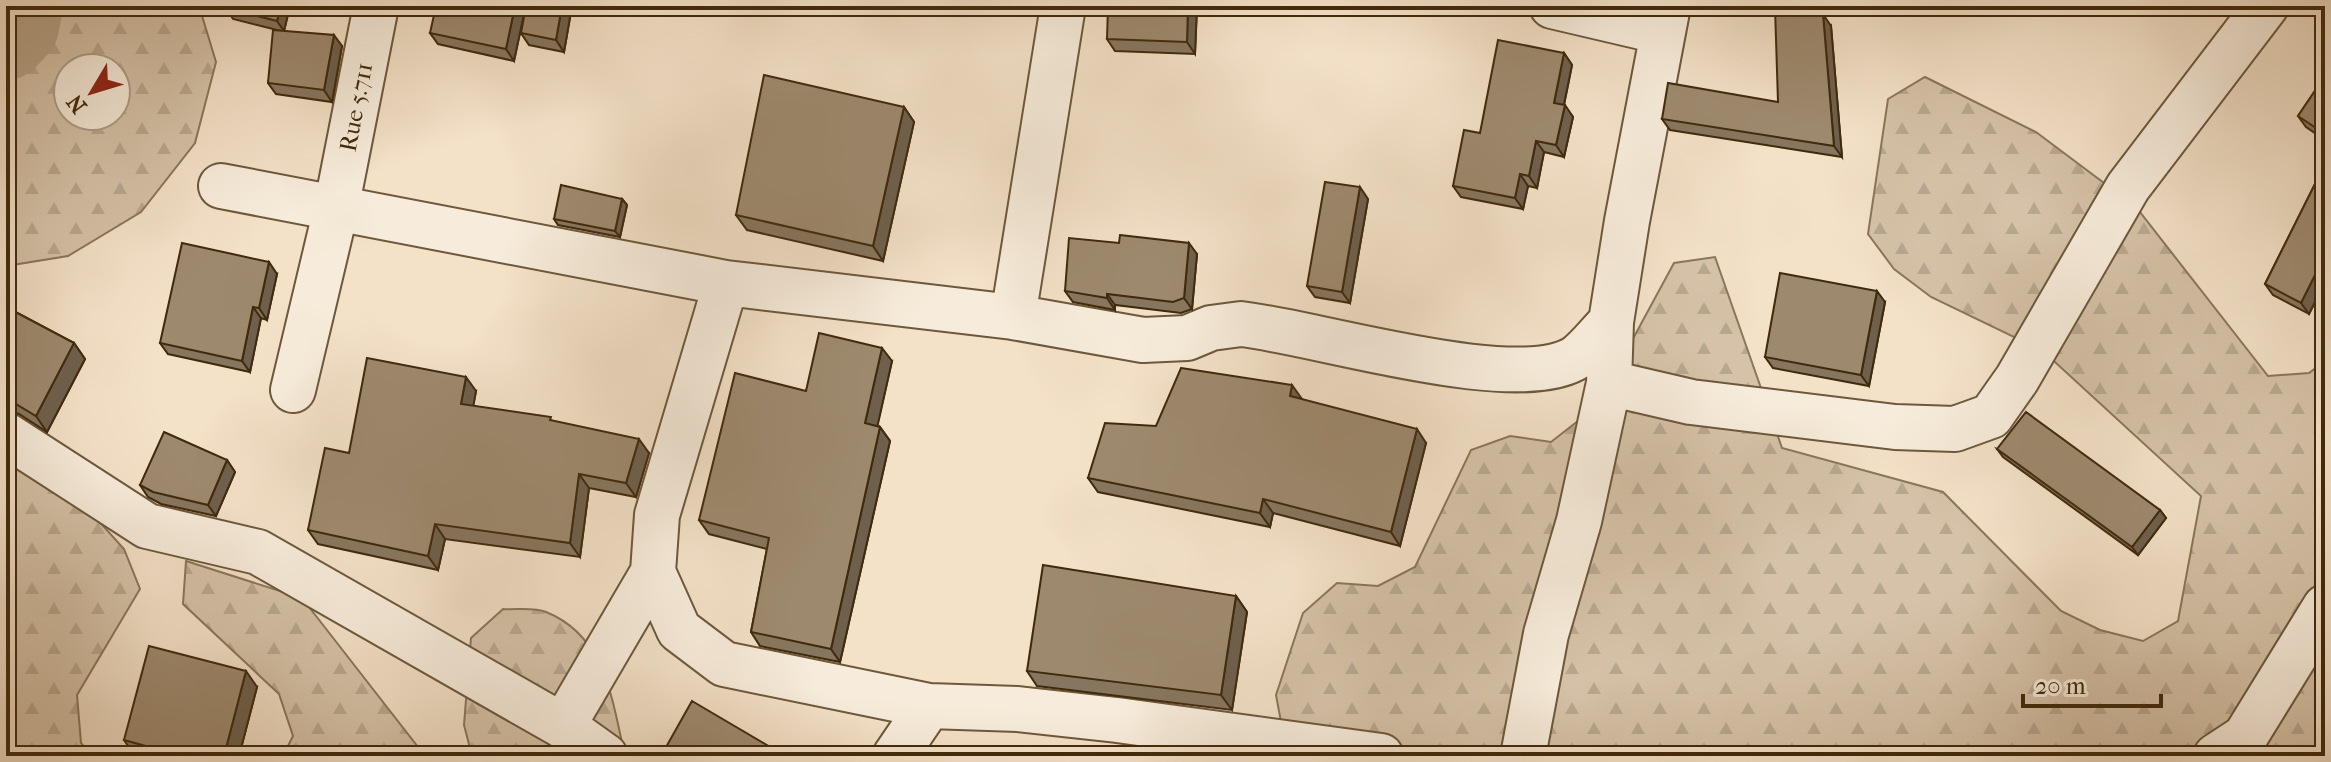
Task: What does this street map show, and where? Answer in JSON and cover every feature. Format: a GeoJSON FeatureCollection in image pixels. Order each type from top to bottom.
{"type":"FeatureCollection","features":[{"type":"Feature","properties":{"kind":"street","name":"Rue 5.711"},"geometry":{"type":"LineString","coordinates":[[293,390],[336,209],[376,6]]}},
{"type":"Feature","properties":{"kind":"street"},"geometry":{"type":"LineString","coordinates":[[1013,317],[1063,6]]}},
{"type":"Feature","properties":{"kind":"street"},"geometry":{"type":"LineString","coordinates":[[1523,756],[1546,634],[1579,521],[1609,383],[1611,322],[1666,19],[1552,6]]}},
{"type":"Feature","properties":{"kind":"street"},"geometry":{"type":"LineString","coordinates":[[1609,383],[1691,402],[1895,427],[1955,429],[1991,416],[2017,379],[2128,187],[2266,6]]}},
{"type":"Feature","properties":{"kind":"street"},"geometry":{"type":"LineString","coordinates":[[221,186],[726,283],[1013,317],[1143,340],[1187,338],[1211,328],[1253,325],[1485,368],[1536,370],[1576,358],[1611,322]]}},
{"type":"Feature","properties":{"kind":"street"},"geometry":{"type":"LineString","coordinates":[[563,726],[653,572],[657,515],[726,283]]}},
{"type":"Feature","properties":{"kind":"street"},"geometry":{"type":"LineString","coordinates":[[6,435],[147,526],[258,552],[563,726],[605,756]]}},
{"type":"Feature","properties":{"kind":"street"},"geometry":{"type":"LineString","coordinates":[[653,572],[679,630],[724,664],[929,706],[1018,709],[1088,716],[1381,756]]}},
{"type":"Feature","properties":{"kind":"street"},"geometry":{"type":"LineString","coordinates":[[2216,756],[2245,737],[2325,607]]}},
{"type":"Feature","properties":{"kind":"street"},"geometry":{"type":"LineString","coordinates":[[895,756],[929,706]]}},
{"type":"Feature","properties":{"kind":"green space"},"geometry":{"type":"Polygon","coordinates":[[[6,6],[199,6],[216,62],[195,143],[141,212],[68,256],[6,266],[6,6]]]}},
{"type":"Feature","properties":{"kind":"green space"},"geometry":{"type":"Polygon","coordinates":[[[1925,77],[2036,132],[2136,207],[2268,376],[2309,373],[2325,361],[2325,756],[1272,756],[1284,738],[1276,695],[1303,613],[1337,583],[1378,586],[1415,567],[1471,450],[1510,436],[1551,442],[1583,417],[1609,383],[1674,263],[1715,257],[1782,448],[1943,492],[2061,611],[2100,630],[2143,641],[2178,621],[2201,496],[2043,351],[1931,297],[1894,269],[1868,234],[1888,99],[1925,77]]]}},
{"type":"Feature","properties":{"kind":"green space"},"geometry":{"type":"Polygon","coordinates":[[[6,465],[67,486],[124,549],[140,589],[77,695],[81,743],[92,756],[6,756],[6,465]]]}},
{"type":"Feature","properties":{"kind":"green space"},"geometry":{"type":"Polygon","coordinates":[[[186,561],[302,598],[425,756],[283,756],[293,736],[279,694],[183,604],[186,561]]]}},
{"type":"Feature","properties":{"kind":"green space"},"geometry":{"type":"Polygon","coordinates":[[[503,609],[541,610],[566,623],[582,637],[603,672],[625,756],[472,756],[464,725],[471,638],[503,609]]]}},
{"type":"Feature","properties":{"kind":"building"},"geometry":{"type":"Polygon","coordinates":[[[227,6],[281,6],[277,21],[227,6]]]}},
{"type":"Feature","properties":{"kind":"building"},"geometry":{"type":"Polygon","coordinates":[[[436,6],[515,6],[506,49],[430,33],[436,6]]]}},
{"type":"Feature","properties":{"kind":"building"},"geometry":{"type":"Polygon","coordinates":[[[526,6],[562,6],[556,40],[521,33],[526,6]]]}},
{"type":"Feature","properties":{"kind":"building"},"geometry":{"type":"Polygon","coordinates":[[[1108,6],[1188,6],[1187,42],[1107,39],[1108,6]]]}},
{"type":"Feature","properties":{"kind":"building"},"geometry":{"type":"Polygon","coordinates":[[[1775,8],[1823,14],[1834,146],[1662,119],[1668,83],[1778,102],[1775,8]]]}},
{"type":"Feature","properties":{"kind":"building"},"geometry":{"type":"Polygon","coordinates":[[[273,30],[334,35],[324,90],[268,83],[273,30]]]}},
{"type":"Feature","properties":{"kind":"building"},"geometry":{"type":"Polygon","coordinates":[[[1498,40],[1564,53],[1554,103],[1565,105],[1556,145],[1536,141],[1529,176],[1520,174],[1515,198],[1453,186],[1464,130],[1480,133],[1498,40]]]}},
{"type":"Feature","properties":{"kind":"building"},"geometry":{"type":"Polygon","coordinates":[[[764,75],[904,107],[873,246],[736,215],[764,75]]]}},
{"type":"Feature","properties":{"kind":"building"},"geometry":{"type":"Polygon","coordinates":[[[2325,76],[2325,134],[2298,116],[2325,76]]]}},
{"type":"Feature","properties":{"kind":"building"},"geometry":{"type":"Polygon","coordinates":[[[2325,164],[2325,255],[2301,303],[2265,284],[2325,164]]]}},
{"type":"Feature","properties":{"kind":"building"},"geometry":{"type":"Polygon","coordinates":[[[1325,182],[1360,187],[1342,292],[1307,286],[1325,182]]]}},
{"type":"Feature","properties":{"kind":"building"},"geometry":{"type":"Polygon","coordinates":[[[561,185],[622,199],[615,231],[554,219],[561,185]]]}},
{"type":"Feature","properties":{"kind":"building"},"geometry":{"type":"Polygon","coordinates":[[[1120,235],[1189,243],[1184,298],[1173,302],[1107,294],[1107,298],[1065,291],[1069,238],[1119,243],[1120,235]]]}},
{"type":"Feature","properties":{"kind":"building"},"geometry":{"type":"Polygon","coordinates":[[[182,243],[269,262],[259,308],[253,307],[242,361],[160,343],[182,243]]]}},
{"type":"Feature","properties":{"kind":"building"},"geometry":{"type":"Polygon","coordinates":[[[1780,273],[1877,291],[1861,375],[1765,357],[1780,273]]]}},
{"type":"Feature","properties":{"kind":"building"},"geometry":{"type":"Polygon","coordinates":[[[6,307],[74,343],[36,416],[6,398],[6,307]]]}},
{"type":"Feature","properties":{"kind":"building"},"geometry":{"type":"Polygon","coordinates":[[[819,333],[882,348],[865,423],[880,427],[831,649],[751,632],[769,538],[699,520],[735,373],[806,391],[819,333]]]}},
{"type":"Feature","properties":{"kind":"building"},"geometry":{"type":"Polygon","coordinates":[[[367,358],[466,377],[461,404],[551,417],[550,420],[639,439],[626,483],[579,474],[570,543],[435,524],[428,556],[308,530],[325,448],[349,453],[367,358]]]}},
{"type":"Feature","properties":{"kind":"building"},"geometry":{"type":"Polygon","coordinates":[[[1181,368],[1292,385],[1290,396],[1417,429],[1391,532],[1263,499],[1260,513],[1088,478],[1105,423],[1156,426],[1181,368]]]}},
{"type":"Feature","properties":{"kind":"building"},"geometry":{"type":"Polygon","coordinates":[[[2026,412],[2160,510],[2132,547],[1997,449],[2026,412]]]}},
{"type":"Feature","properties":{"kind":"building"},"geometry":{"type":"Polygon","coordinates":[[[164,432],[227,460],[208,505],[153,492],[140,485],[164,432]]]}},
{"type":"Feature","properties":{"kind":"building"},"geometry":{"type":"Polygon","coordinates":[[[1043,565],[1236,596],[1221,695],[1027,671],[1043,565]]]}},
{"type":"Feature","properties":{"kind":"building"},"geometry":{"type":"Polygon","coordinates":[[[149,646],[246,671],[224,756],[182,756],[124,740],[149,646]]]}},
{"type":"Feature","properties":{"kind":"building"},"geometry":{"type":"Polygon","coordinates":[[[692,701],[777,751],[774,756],[661,756],[692,701]]]}},
{"type":"Feature","properties":{"kind":"waterway"},"geometry":{"type":"LineString","coordinates":[[6,39],[18,26],[22,6]]}}]}
